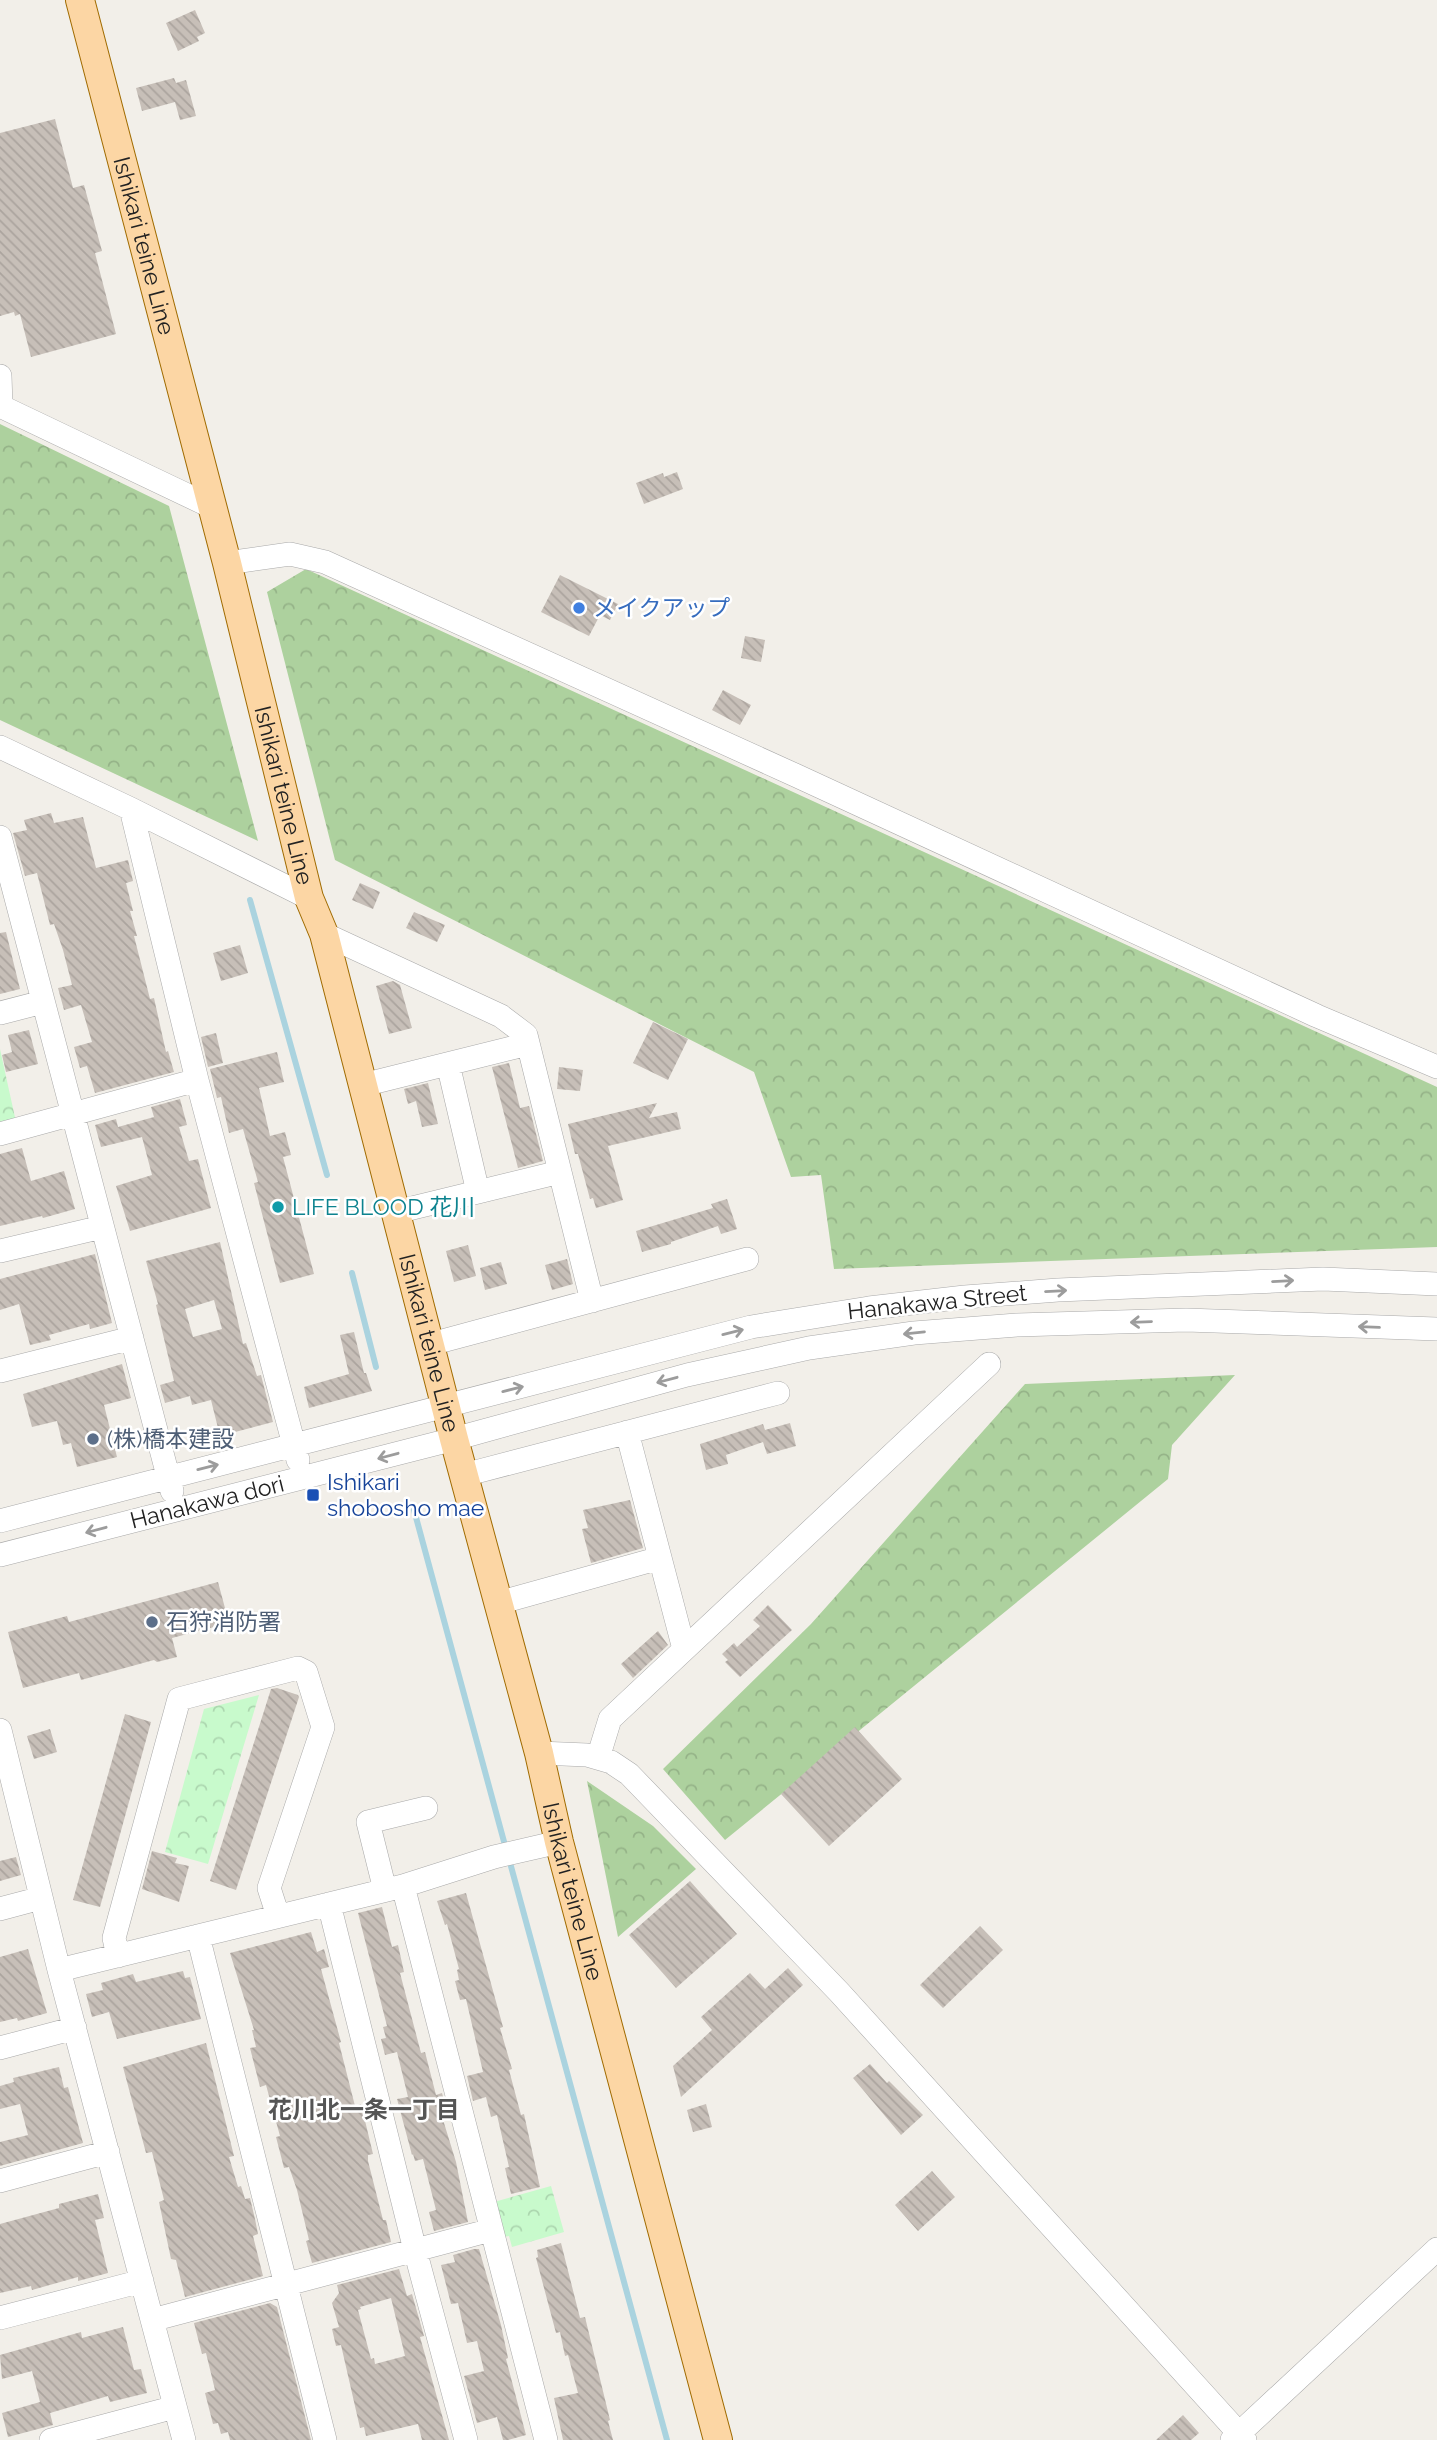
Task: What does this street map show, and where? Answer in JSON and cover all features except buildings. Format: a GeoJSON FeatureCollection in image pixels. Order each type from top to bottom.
{"type":"FeatureCollection","features":[{"type":"Feature","properties":{"kind":"main road","name":"Ishikari teine Line"},"geometry":{"type":"LineString","coordinates":[[80,0],[227,564],[309,898],[324,934],[454,1439],[539,1753],[559,1842],[718,2440]]}},
{"type":"Feature","properties":{"kind":"street"},"geometry":{"type":"LineString","coordinates":[[0,376],[1,406],[212,508]]}},
{"type":"Feature","properties":{"kind":"street"},"geometry":{"type":"LineString","coordinates":[[227,564],[290,554],[325,562],[807,780],[1317,1016],[1437,1067]]}},
{"type":"Feature","properties":{"kind":"street"},"geometry":{"type":"LineString","coordinates":[[0,747],[309,898]]}},
{"type":"Feature","properties":{"kind":"street"},"geometry":{"type":"LineString","coordinates":[[131,809],[197,1080],[302,1478]]}},
{"type":"Feature","properties":{"kind":"street"},"geometry":{"type":"LineString","coordinates":[[0,837],[6,885],[43,1002],[176,1508]]}},
{"type":"Feature","properties":{"kind":"street"},"geometry":{"type":"LineString","coordinates":[[324,934],[501,1016],[526,1035],[592,1301]]}},
{"type":"Feature","properties":{"kind":"street"},"geometry":{"type":"LineString","coordinates":[[0,1013],[43,1002]]}},
{"type":"Feature","properties":{"kind":"street"},"geometry":{"type":"LineString","coordinates":[[363,1085],[528,1044]]}},
{"type":"Feature","properties":{"kind":"street"},"geometry":{"type":"LineString","coordinates":[[448,1064],[478,1192]]}},
{"type":"Feature","properties":{"kind":"street"},"geometry":{"type":"LineString","coordinates":[[0,1134],[197,1080]]}},
{"type":"Feature","properties":{"kind":"street"},"geometry":{"type":"LineString","coordinates":[[396,1212],[560,1172]]}},
{"type":"Feature","properties":{"kind":"street"},"geometry":{"type":"LineString","coordinates":[[0,1251],[102,1227]]}},
{"type":"Feature","properties":{"kind":"street"},"geometry":{"type":"LineString","coordinates":[[431,1344],[747,1259]]}},
{"type":"Feature","properties":{"kind":"street","name":"Hanakawa Street"},"geometry":{"type":"LineString","coordinates":[[447,1406],[751,1327],[869,1308],[1058,1290],[1323,1279],[1437,1284]]}},
{"type":"Feature","properties":{"kind":"street","name":"Hanakawa Street"},"geometry":{"type":"LineString","coordinates":[[454,1439],[700,1372],[809,1348],[914,1333],[1017,1325],[1186,1320],[1437,1329]]}},
{"type":"Feature","properties":{"kind":"street"},"geometry":{"type":"LineString","coordinates":[[0,1371],[132,1338]]}},
{"type":"Feature","properties":{"kind":"street"},"geometry":{"type":"LineString","coordinates":[[598,1758],[610,1719],[989,1364]]}},
{"type":"Feature","properties":{"kind":"street"},"geometry":{"type":"LineString","coordinates":[[464,1475],[778,1393]]}},
{"type":"Feature","properties":{"kind":"street","name":"Hanakawa dori"},"geometry":{"type":"LineString","coordinates":[[0,1521],[447,1406]]}},
{"type":"Feature","properties":{"kind":"street"},"geometry":{"type":"LineString","coordinates":[[627,1432],[684,1649]]}},
{"type":"Feature","properties":{"kind":"street","name":"Hanakawa dori"},"geometry":{"type":"LineString","coordinates":[[0,1555],[454,1439]]}},
{"type":"Feature","properties":{"kind":"street"},"geometry":{"type":"LineString","coordinates":[[498,1602],[660,1558]]}},
{"type":"Feature","properties":{"kind":"street"},"geometry":{"type":"LineString","coordinates":[[118,1956],[114,1938],[179,1699],[298,1668],[306,1672],[323,1727],[269,1888],[278,1916]]}},
{"type":"Feature","properties":{"kind":"street"},"geometry":{"type":"LineString","coordinates":[[0,1730],[7,1786],[41,1898],[184,2440]]}},
{"type":"Feature","properties":{"kind":"street"},"geometry":{"type":"LineString","coordinates":[[539,1753],[587,1755],[611,1762],[629,1774],[830,1982],[1239,2438],[1437,2249]]}},
{"type":"Feature","properties":{"kind":"street"},"geometry":{"type":"LineString","coordinates":[[426,1808],[368,1822],[394,1888],[491,2230],[546,2440]]}},
{"type":"Feature","properties":{"kind":"street"},"geometry":{"type":"LineString","coordinates":[[59,1970],[394,1888],[494,1857],[559,1842]]}},
{"type":"Feature","properties":{"kind":"street"},"geometry":{"type":"LineString","coordinates":[[0,1909],[41,1898]]}},
{"type":"Feature","properties":{"kind":"street"},"geometry":{"type":"LineString","coordinates":[[329,1904],[415,2250],[466,2440]]}},
{"type":"Feature","properties":{"kind":"street"},"geometry":{"type":"LineString","coordinates":[[198,1936],[326,2440]]}},
{"type":"Feature","properties":{"kind":"street"},"geometry":{"type":"LineString","coordinates":[[0,2048],[75,2028]]}},
{"type":"Feature","properties":{"kind":"street"},"geometry":{"type":"LineString","coordinates":[[0,2181],[108,2152]]}},
{"type":"Feature","properties":{"kind":"street"},"geometry":{"type":"LineString","coordinates":[[152,2320],[491,2230]]}},
{"type":"Feature","properties":{"kind":"street"},"geometry":{"type":"LineString","coordinates":[[0,2318],[142,2281]]}},
{"type":"Feature","properties":{"kind":"street"},"geometry":{"type":"LineString","coordinates":[[51,2440],[176,2407]]}},
{"type":"Feature","properties":{"kind":"green space"},"geometry":{"type":"Polygon","coordinates":[[[0,424],[169,506],[258,841],[0,720],[0,424]]]}},
{"type":"Feature","properties":{"kind":"green space"},"geometry":{"type":"Polygon","coordinates":[[[306,569],[1437,1087],[1437,1247],[834,1269],[821,1175],[791,1177],[754,1072],[335,860],[267,592],[306,569]]]}},
{"type":"Feature","properties":{"kind":"green space"},"geometry":{"type":"Polygon","coordinates":[[[0,1049],[16,1122],[0,1128],[0,1049]]]}},
{"type":"Feature","properties":{"kind":"green space"},"geometry":{"type":"Polygon","coordinates":[[[1235,1375],[1172,1445],[1168,1479],[725,1840],[663,1769],[811,1624],[1025,1384],[1235,1375]]]}},
{"type":"Feature","properties":{"kind":"green space"},"geometry":{"type":"Polygon","coordinates":[[[259,1695],[208,1864],[165,1852],[204,1709],[259,1695]]]}},
{"type":"Feature","properties":{"kind":"green space"},"geometry":{"type":"Polygon","coordinates":[[[587,1781],[653,1826],[696,1869],[618,1937],[587,1781]]]}},
{"type":"Feature","properties":{"kind":"green space"},"geometry":{"type":"Polygon","coordinates":[[[551,2186],[564,2232],[512,2247],[509,2236],[504,2237],[494,2202],[551,2186]]]}},
{"type":"Feature","properties":{"kind":"waterway"},"geometry":{"type":"LineString","coordinates":[[250,900],[327,1175]]}},
{"type":"Feature","properties":{"kind":"waterway"},"geometry":{"type":"LineString","coordinates":[[352,1273],[376,1367]]}},
{"type":"Feature","properties":{"kind":"waterway"},"geometry":{"type":"LineString","coordinates":[[414,1510],[506,1849]]}},
{"type":"Feature","properties":{"kind":"waterway"},"geometry":{"type":"LineString","coordinates":[[509,1859],[667,2440]]}},
{"type":"Feature","properties":{"kind":"place","name":"メイクアップ"},"geometry":{"type":"Point","coordinates":[579,608]}},
{"type":"Feature","properties":{"kind":"place","name":"LIFE BLOOD 花川"},"geometry":{"type":"Point","coordinates":[278,1207]}},
{"type":"Feature","properties":{"kind":"place","name":"(株)橋本建設"},"geometry":{"type":"Point","coordinates":[93,1439]}},
{"type":"Feature","properties":{"kind":"place","name":"Ishikari shobosho mae"},"geometry":{"type":"Point","coordinates":[313,1495]}},
{"type":"Feature","properties":{"kind":"place","name":"石狩消防署"},"geometry":{"type":"Point","coordinates":[152,1622]}},
{"type":"Feature","properties":{"kind":"district","name":"花川北一条一丁目"},"geometry":{"type":"Point","coordinates":[364,2110]}}]}
